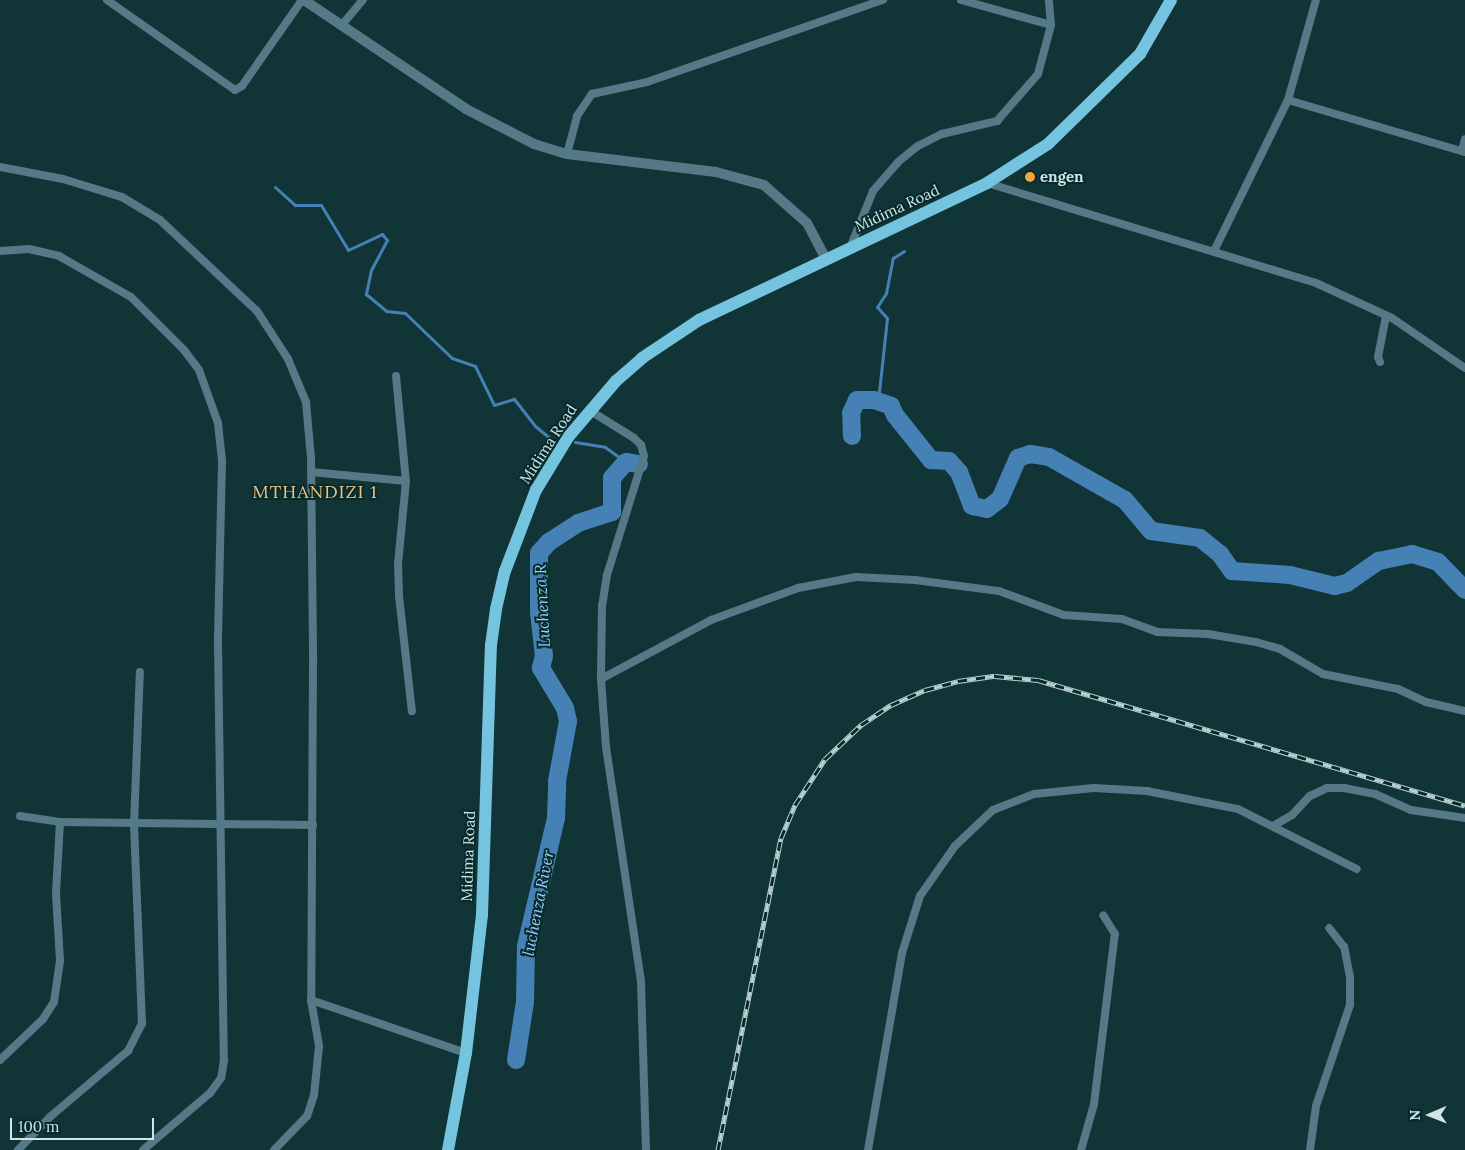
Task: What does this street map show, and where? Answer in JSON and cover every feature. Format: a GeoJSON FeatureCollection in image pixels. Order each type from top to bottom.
{"type":"FeatureCollection","features":[{"type":"Feature","properties":{"kind":"main road","name":"Midima Road"},"geometry":{"type":"LineString","coordinates":[[448,1150],[466,1052],[482,914],[491,646],[496,609],[505,570],[536,490],[589,410],[629,370],[666,341],[728,304],[987,183],[1048,144],[1140,54],[1172,0]]}},
{"type":"Feature","properties":{"kind":"street"},"geometry":{"type":"LineString","coordinates":[[107,0],[236,90],[242,86],[303,0],[507,132],[567,154],[716,172],[764,185],[807,223],[826,259]]}},
{"type":"Feature","properties":{"kind":"street"},"geometry":{"type":"LineString","coordinates":[[341,26],[363,0]]}},
{"type":"Feature","properties":{"kind":"street"},"geometry":{"type":"LineString","coordinates":[[567,154],[577,116],[592,94],[647,82],[883,0]]}},
{"type":"Feature","properties":{"kind":"street"},"geometry":{"type":"LineString","coordinates":[[961,0],[1051,25]]}},
{"type":"Feature","properties":{"kind":"street"},"geometry":{"type":"LineString","coordinates":[[850,248],[865,206],[883,176],[918,146],[942,134],[997,120],[1038,74],[1051,25],[1049,0]]}},
{"type":"Feature","properties":{"kind":"street"},"geometry":{"type":"LineString","coordinates":[[1214,251],[1288,100],[1316,0]]}},
{"type":"Feature","properties":{"kind":"street"},"geometry":{"type":"LineString","coordinates":[[1288,100],[1463,151],[1465,139]]}},
{"type":"Feature","properties":{"kind":"street"},"geometry":{"type":"LineString","coordinates":[[0,167],[63,179],[122,198],[160,220],[257,311],[274,335],[299,381],[310,427],[313,824],[311,1000],[319,1046],[314,1094],[307,1116],[274,1150]]}},
{"type":"Feature","properties":{"kind":"street"},"geometry":{"type":"LineString","coordinates":[[987,183],[1316,283],[1386,316],[1430,342],[1465,368]]}},
{"type":"Feature","properties":{"kind":"street"},"geometry":{"type":"LineString","coordinates":[[0,251],[28,249],[60,256],[131,297],[184,350],[199,370],[212,400],[222,461],[218,644],[223,826],[224,1060],[221,1078],[192,1111],[143,1150]]}},
{"type":"Feature","properties":{"kind":"street"},"geometry":{"type":"LineString","coordinates":[[1380,362],[1378,357],[1386,316]]}},
{"type":"Feature","properties":{"kind":"street"},"geometry":{"type":"LineString","coordinates":[[396,376],[406,481],[398,576],[401,634],[412,711]]}},
{"type":"Feature","properties":{"kind":"street"},"geometry":{"type":"LineString","coordinates":[[589,410],[634,438],[641,445],[644,456],[607,575],[602,605],[601,679],[606,747],[641,982],[646,1150]]}},
{"type":"Feature","properties":{"kind":"street"},"geometry":{"type":"LineString","coordinates":[[311,472],[406,481]]}},
{"type":"Feature","properties":{"kind":"street"},"geometry":{"type":"LineString","coordinates":[[601,679],[711,620],[798,588],[856,577],[915,580],[999,591],[1064,615],[1122,619],[1157,632],[1208,634],[1256,642],[1280,649],[1323,674],[1403,691],[1426,702],[1465,711]]}},
{"type":"Feature","properties":{"kind":"street"},"geometry":{"type":"LineString","coordinates":[[18,1150],[51,1116],[117,1062],[138,1036],[142,1011],[134,825],[140,672]]}},
{"type":"Feature","properties":{"kind":"street"},"geometry":{"type":"LineString","coordinates":[[868,1150],[902,953],[920,896],[955,846],[993,810],[1034,794],[1094,788],[1147,791],[1238,809],[1357,869]]}},
{"type":"Feature","properties":{"kind":"street"},"geometry":{"type":"LineString","coordinates":[[1273,826],[1292,815],[1310,796],[1327,788],[1344,788],[1375,794],[1411,810],[1465,818]]}},
{"type":"Feature","properties":{"kind":"street"},"geometry":{"type":"LineString","coordinates":[[20,816],[60,822],[134,825],[313,824]]}},
{"type":"Feature","properties":{"kind":"street"},"geometry":{"type":"LineString","coordinates":[[0,1060],[43,1019],[54,1002],[60,961],[56,893],[60,822]]}},
{"type":"Feature","properties":{"kind":"street"},"geometry":{"type":"LineString","coordinates":[[1081,1150],[1094,1104],[1115,934],[1103,915]]}},
{"type":"Feature","properties":{"kind":"street"},"geometry":{"type":"LineString","coordinates":[[1310,1150],[1316,1106],[1350,1005],[1350,977],[1344,947],[1330,928]]}},
{"type":"Feature","properties":{"kind":"street"},"geometry":{"type":"LineString","coordinates":[[311,1000],[466,1052]]}},
{"type":"Feature","properties":{"kind":"waterway"},"geometry":{"type":"LineString","coordinates":[[275,187],[295,205],[321,205],[348,250],[382,234],[387,240],[371,270],[366,294],[386,311],[405,313],[452,358],[475,366],[494,405],[514,399],[535,426],[555,442]]}},
{"type":"Feature","properties":{"kind":"waterway"},"geometry":{"type":"LineString","coordinates":[[878,401],[887,318],[877,307],[886,293],[893,258],[904,251]]}},
{"type":"Feature","properties":{"kind":"waterway"},"geometry":{"type":"LineString","coordinates":[[852,436],[851,413],[857,400],[874,400],[891,406],[895,415],[931,460],[949,461],[959,472],[972,506],[987,509],[1000,499],[1018,458],[1030,454],[1049,457],[1125,500],[1151,531],[1200,538],[1220,554],[1232,571],[1290,575],[1335,586],[1347,583],[1379,561],[1412,554],[1438,562],[1465,590]]}},
{"type":"Feature","properties":{"kind":"waterway"},"geometry":{"type":"LineString","coordinates":[[575,442],[605,447],[626,462]]}},
{"type":"Feature","properties":{"kind":"waterway","name":"Luchenza R"},"geometry":{"type":"LineString","coordinates":[[516,1060],[525,1002],[526,946],[556,818],[557,781],[568,721],[565,708],[541,668],[544,656],[539,612],[539,553],[549,542],[578,523],[612,512],[612,478],[626,462],[639,464]]}},
{"type":"Feature","properties":{"kind":"railway"},"geometry":{"type":"LineString","coordinates":[[718,1150],[781,838],[795,805],[825,759],[861,725],[891,705],[925,690],[958,681],[995,676],[1038,680],[1465,806]]}},
{"type":"Feature","properties":{"kind":"place","name":"engen"},"geometry":{"type":"Point","coordinates":[1030,177]}},
{"type":"Feature","properties":{"kind":"district","name":"MTHANDIZI 1"},"geometry":{"type":"Point","coordinates":[315,492]}},
{"type":"Feature","properties":{"kind":"water label","name":"luchenza River"},"geometry":{"type":"Point","coordinates":[538,903]}}]}
